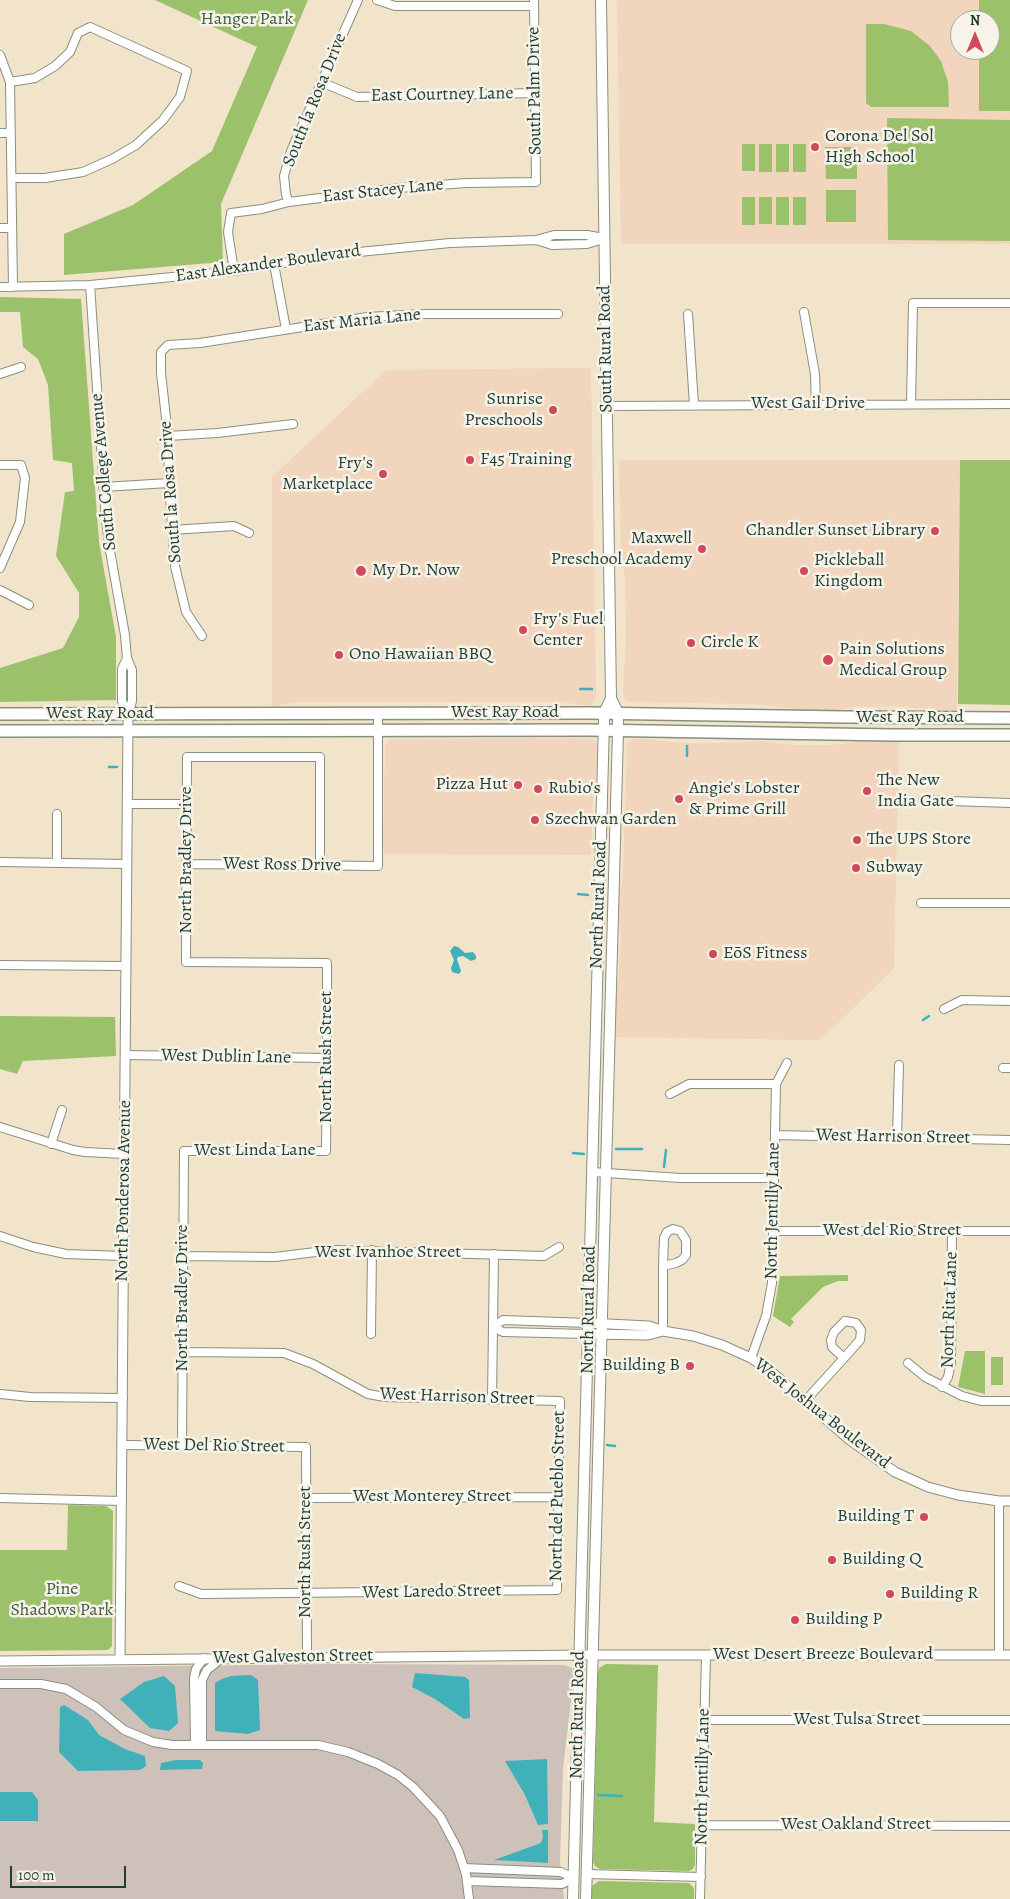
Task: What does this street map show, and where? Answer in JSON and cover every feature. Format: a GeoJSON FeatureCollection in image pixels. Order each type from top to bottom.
{"type":"FeatureCollection","features":[{"type":"Feature","properties":{"kind":"main road","name":"South Rural Road"},"geometry":{"type":"LineString","coordinates":[[601,0],[610,698],[604,722]]}},
{"type":"Feature","properties":{"kind":"main road","name":"South Rural Road"},"geometry":{"type":"LineString","coordinates":[[610,698],[618,722]]}},
{"type":"Feature","properties":{"kind":"main road","name":"West Ray Road"},"geometry":{"type":"LineString","coordinates":[[0,714],[128,722],[379,731],[618,722],[844,734],[1010,735]]}},
{"type":"Feature","properties":{"kind":"main road","name":"West Ray Road"},"geometry":{"type":"LineString","coordinates":[[0,731],[128,722],[378,714],[604,722],[845,718],[1010,718]]}},
{"type":"Feature","properties":{"kind":"main road"},"geometry":{"type":"LineString","coordinates":[[844,734],[845,718]]}},
{"type":"Feature","properties":{"kind":"main road","name":"North Rural Road"},"geometry":{"type":"LineString","coordinates":[[586,1899],[588,1323],[604,722]]}},
{"type":"Feature","properties":{"kind":"main road","name":"North Rural Road"},"geometry":{"type":"LineString","coordinates":[[574,1899],[602,1335],[618,722]]}},
{"type":"Feature","properties":{"kind":"street","name":"South la Rosa Drive"},"geometry":{"type":"LineString","coordinates":[[289,202],[286,195],[284,176],[291,151],[358,0]]}},
{"type":"Feature","properties":{"kind":"street"},"geometry":{"type":"LineString","coordinates":[[377,0],[395,6],[534,3]]}},
{"type":"Feature","properties":{"kind":"street","name":"South Palm Drive"},"geometry":{"type":"LineString","coordinates":[[534,3],[536,182]]}},
{"type":"Feature","properties":{"kind":"street"},"geometry":{"type":"LineString","coordinates":[[10,82],[35,78],[55,66],[70,52],[78,33],[90,27],[187,71],[180,97],[163,120],[136,145],[112,159],[83,172],[45,178],[12,178]]}},
{"type":"Feature","properties":{"kind":"street"},"geometry":{"type":"LineString","coordinates":[[0,55],[10,82],[14,287]]}},
{"type":"Feature","properties":{"kind":"street","name":"East Courtney Lane"},"geometry":{"type":"LineString","coordinates":[[321,82],[357,96],[535,93]]}},
{"type":"Feature","properties":{"kind":"street"},"geometry":{"type":"LineString","coordinates":[[0,133],[11,133]]}},
{"type":"Feature","properties":{"kind":"street","name":"East Stacey Lane"},"geometry":{"type":"LineString","coordinates":[[234,271],[228,232],[231,213],[262,209],[289,202],[398,188],[466,183],[536,182]]}},
{"type":"Feature","properties":{"kind":"street"},"geometry":{"type":"LineString","coordinates":[[0,228],[12,228]]}},
{"type":"Feature","properties":{"kind":"street","name":"East Alexander Boulevard"},"geometry":{"type":"LineString","coordinates":[[0,287],[90,285],[234,271],[394,247],[536,240],[554,235],[587,235],[604,238]]}},
{"type":"Feature","properties":{"kind":"street"},"geometry":{"type":"LineString","coordinates":[[274,264],[286,329]]}},
{"type":"Feature","properties":{"kind":"street","name":"South College Avenue"},"geometry":{"type":"LineString","coordinates":[[90,285],[103,488],[110,551],[124,627],[127,658],[122,670],[122,701],[128,722]]}},
{"type":"Feature","properties":{"kind":"street"},"geometry":{"type":"LineString","coordinates":[[911,404],[913,303],[1010,303]]}},
{"type":"Feature","properties":{"kind":"street"},"geometry":{"type":"LineString","coordinates":[[804,312],[815,374],[816,404]]}},
{"type":"Feature","properties":{"kind":"street","name":"East Maria Lane"},"geometry":{"type":"LineString","coordinates":[[168,345],[200,343],[367,317],[423,314],[558,314]]}},
{"type":"Feature","properties":{"kind":"street"},"geometry":{"type":"LineString","coordinates":[[688,314],[694,405]]}},
{"type":"Feature","properties":{"kind":"street","name":"South la Rosa Drive"},"geometry":{"type":"LineString","coordinates":[[168,345],[161,352],[161,373],[168,436],[169,483],[175,566],[186,612],[202,636]]}},
{"type":"Feature","properties":{"kind":"street"},"geometry":{"type":"LineString","coordinates":[[0,374],[21,367]]}},
{"type":"Feature","properties":{"kind":"street","name":"West Gail Drive"},"geometry":{"type":"LineString","coordinates":[[607,406],[1010,404]]}},
{"type":"Feature","properties":{"kind":"street"},"geometry":{"type":"LineString","coordinates":[[168,436],[217,433],[293,424]]}},
{"type":"Feature","properties":{"kind":"street"},"geometry":{"type":"LineString","coordinates":[[0,465],[21,465],[25,478],[20,522],[0,568]]}},
{"type":"Feature","properties":{"kind":"street"},"geometry":{"type":"LineString","coordinates":[[103,488],[169,483]]}},
{"type":"Feature","properties":{"kind":"street"},"geometry":{"type":"LineString","coordinates":[[172,530],[234,526],[249,533]]}},
{"type":"Feature","properties":{"kind":"street"},"geometry":{"type":"LineString","coordinates":[[0,590],[29,605]]}},
{"type":"Feature","properties":{"kind":"street"},"geometry":{"type":"LineString","coordinates":[[378,714],[379,731]]}},
{"type":"Feature","properties":{"kind":"street","name":"North Ponderosa Avenue"},"geometry":{"type":"LineString","coordinates":[[120,1659],[128,722]]}},
{"type":"Feature","properties":{"kind":"street","name":"West Ross Drive"},"geometry":{"type":"LineString","coordinates":[[187,864],[378,866],[379,731]]}},
{"type":"Feature","properties":{"kind":"street","name":"North Bradley Drive"},"geometry":{"type":"LineString","coordinates":[[320,866],[320,757],[187,757],[186,962],[327,963]]}},
{"type":"Feature","properties":{"kind":"street"},"geometry":{"type":"LineString","coordinates":[[923,800],[1010,803]]}},
{"type":"Feature","properties":{"kind":"street"},"geometry":{"type":"LineString","coordinates":[[127,804],[187,804]]}},
{"type":"Feature","properties":{"kind":"street"},"geometry":{"type":"LineString","coordinates":[[57,814],[57,863]]}},
{"type":"Feature","properties":{"kind":"street"},"geometry":{"type":"LineString","coordinates":[[0,862],[126,864]]}},
{"type":"Feature","properties":{"kind":"street"},"geometry":{"type":"LineString","coordinates":[[921,904],[1010,904]]}},
{"type":"Feature","properties":{"kind":"street","name":"North Rush Street"},"geometry":{"type":"LineString","coordinates":[[326,1151],[327,963]]}},
{"type":"Feature","properties":{"kind":"street"},"geometry":{"type":"LineString","coordinates":[[0,965],[125,966]]}},
{"type":"Feature","properties":{"kind":"street"},"geometry":{"type":"LineString","coordinates":[[944,1009],[962,1000],[1010,1001]]}},
{"type":"Feature","properties":{"kind":"street","name":"West Dublin Lane"},"geometry":{"type":"LineString","coordinates":[[125,1055],[327,1058]]}},
{"type":"Feature","properties":{"kind":"street","name":"North Jentilly Lane"},"geometry":{"type":"LineString","coordinates":[[751,1358],[766,1316],[772,1282],[776,1084],[787,1063]]}},
{"type":"Feature","properties":{"kind":"street"},"geometry":{"type":"LineString","coordinates":[[896,1137],[899,1065]]}},
{"type":"Feature","properties":{"kind":"street"},"geometry":{"type":"LineString","coordinates":[[670,1094],[689,1084],[776,1084]]}},
{"type":"Feature","properties":{"kind":"street"},"geometry":{"type":"LineString","coordinates":[[50,1144],[62,1110]]}},
{"type":"Feature","properties":{"kind":"street"},"geometry":{"type":"LineString","coordinates":[[0,1127],[50,1144],[85,1152],[124,1154]]}},
{"type":"Feature","properties":{"kind":"street","name":"West Harrison Street"},"geometry":{"type":"LineString","coordinates":[[775,1135],[1010,1140]]}},
{"type":"Feature","properties":{"kind":"street","name":"North Bradley Drive"},"geometry":{"type":"LineString","coordinates":[[182,1446],[184,1151]]}},
{"type":"Feature","properties":{"kind":"street","name":"West Linda Lane"},"geometry":{"type":"LineString","coordinates":[[184,1151],[326,1151]]}},
{"type":"Feature","properties":{"kind":"street"},"geometry":{"type":"LineString","coordinates":[[592,1172],[680,1178],[774,1178]]}},
{"type":"Feature","properties":{"kind":"street"},"geometry":{"type":"LineString","coordinates":[[663,1266],[682,1260],[686,1255],[686,1240],[680,1231],[672,1229],[667,1232],[664,1238],[663,1266],[663,1331]]}},
{"type":"Feature","properties":{"kind":"street","name":"West del Rio Street"},"geometry":{"type":"LineString","coordinates":[[774,1231],[1010,1231]]}},
{"type":"Feature","properties":{"kind":"street","name":"North Rita Lane"},"geometry":{"type":"LineString","coordinates":[[942,1387],[948,1377],[951,1364],[952,1231]]}},
{"type":"Feature","properties":{"kind":"street"},"geometry":{"type":"LineString","coordinates":[[0,1236],[33,1247],[66,1254],[123,1256]]}},
{"type":"Feature","properties":{"kind":"street","name":"West Ivanhoe Street"},"geometry":{"type":"LineString","coordinates":[[184,1256],[261,1258],[322,1250],[544,1256],[559,1247]]}},
{"type":"Feature","properties":{"kind":"street"},"geometry":{"type":"LineString","coordinates":[[371,1334],[372,1250]]}},
{"type":"Feature","properties":{"kind":"street"},"geometry":{"type":"LineString","coordinates":[[492,1399],[494,1254]]}},
{"type":"Feature","properties":{"kind":"street","name":"West Joshua Boulevard"},"geometry":{"type":"LineString","coordinates":[[663,1331],[648,1335],[602,1335],[503,1332],[493,1326],[503,1320],[649,1326],[663,1331],[710,1341],[751,1358],[770,1370],[850,1440],[895,1472],[928,1487],[958,1495],[999,1502],[1010,1501]]}},
{"type":"Feature","properties":{"kind":"street"},"geometry":{"type":"LineString","coordinates":[[806,1400],[844,1358],[860,1340],[861,1330],[856,1323],[845,1321],[834,1332],[830,1340],[832,1347],[844,1358]]}},
{"type":"Feature","properties":{"kind":"street","name":"West Harrison Street"},"geometry":{"type":"LineString","coordinates":[[183,1352],[284,1352],[368,1394],[385,1397],[560,1401]]}},
{"type":"Feature","properties":{"kind":"street"},"geometry":{"type":"LineString","coordinates":[[908,1363],[925,1377],[962,1396],[981,1401],[1010,1401]]}},
{"type":"Feature","properties":{"kind":"street"},"geometry":{"type":"LineString","coordinates":[[0,1394],[37,1398],[123,1398]]}},
{"type":"Feature","properties":{"kind":"street","name":"North del Pueblo Street"},"geometry":{"type":"LineString","coordinates":[[557,1590],[560,1401]]}},
{"type":"Feature","properties":{"kind":"street","name":"West Del Rio Street"},"geometry":{"type":"LineString","coordinates":[[123,1445],[306,1447]]}},
{"type":"Feature","properties":{"kind":"street","name":"North Rush Street"},"geometry":{"type":"LineString","coordinates":[[306,1447],[306,1657]]}},
{"type":"Feature","properties":{"kind":"street","name":"West Monterey Street"},"geometry":{"type":"LineString","coordinates":[[306,1498],[558,1497]]}},
{"type":"Feature","properties":{"kind":"street"},"geometry":{"type":"LineString","coordinates":[[0,1498],[122,1501]]}},
{"type":"Feature","properties":{"kind":"street"},"geometry":{"type":"LineString","coordinates":[[998,1655],[999,1502]]}},
{"type":"Feature","properties":{"kind":"street","name":"West Laredo Street"},"geometry":{"type":"LineString","coordinates":[[179,1586],[201,1594],[557,1590]]}},
{"type":"Feature","properties":{"kind":"street","name":"West Desert Breeze Boulevard"},"geometry":{"type":"LineString","coordinates":[[586,1655],[1010,1655]]}},
{"type":"Feature","properties":{"kind":"street","name":"West Galveston Street"},"geometry":{"type":"LineString","coordinates":[[0,1660],[586,1655]]}},
{"type":"Feature","properties":{"kind":"street","name":"North Jentilly Lane"},"geometry":{"type":"LineString","coordinates":[[700,1899],[706,1655]]}},
{"type":"Feature","properties":{"kind":"street"},"geometry":{"type":"LineString","coordinates":[[199,1745],[194,1678],[197,1666],[204,1658]]}},
{"type":"Feature","properties":{"kind":"street"},"geometry":{"type":"LineString","coordinates":[[199,1745],[202,1680],[207,1670],[222,1658]]}},
{"type":"Feature","properties":{"kind":"street"},"geometry":{"type":"LineString","coordinates":[[0,1684],[41,1684],[66,1689],[88,1701],[124,1730],[145,1740],[162,1744],[318,1745],[348,1752],[378,1764],[398,1775],[413,1787],[440,1816],[454,1841],[464,1868],[469,1899]]}},
{"type":"Feature","properties":{"kind":"street","name":"West Tulsa Street"},"geometry":{"type":"LineString","coordinates":[[704,1720],[1010,1720]]}},
{"type":"Feature","properties":{"kind":"street","name":"West Oakland Street"},"geometry":{"type":"LineString","coordinates":[[702,1825],[1010,1826]]}},
{"type":"Feature","properties":{"kind":"street"},"geometry":{"type":"LineString","coordinates":[[464,1868],[561,1872],[574,1878]]}},
{"type":"Feature","properties":{"kind":"street"},"geometry":{"type":"LineString","coordinates":[[587,1874],[701,1877]]}},
{"type":"Feature","properties":{"kind":"street"},"geometry":{"type":"LineString","coordinates":[[467,1881],[562,1884],[574,1878]]}},
{"type":"Feature","properties":{"kind":"shaded area","name":"Corona Del Sol High School"},"geometry":{"type":"Polygon","coordinates":[[[617,0],[1010,0],[1010,244],[621,244],[617,0]]]}},
{"type":"Feature","properties":{"kind":"shaded area"},"geometry":{"type":"Polygon","coordinates":[[[591,368],[596,695],[593,703],[590,706],[584,706],[564,702],[296,702],[272,707],[272,477],[386,370],[591,368]]]}},
{"type":"Feature","properties":{"kind":"shaded area"},"geometry":{"type":"Polygon","coordinates":[[[619,460],[960,460],[957,710],[894,706],[804,710],[753,704],[627,701],[623,691],[626,638],[625,575],[621,555],[619,460]]]}},
{"type":"Feature","properties":{"kind":"shaded area"},"geometry":{"type":"Polygon","coordinates":[[[588,738],[594,740],[599,747],[593,798],[591,855],[384,854],[385,747],[390,739],[588,738]]]}},
{"type":"Feature","properties":{"kind":"shaded area"},"geometry":{"type":"Polygon","coordinates":[[[635,738],[684,743],[761,741],[793,745],[899,742],[894,968],[821,1040],[615,1037],[615,1004],[621,935],[617,910],[623,874],[627,747],[630,740],[635,738]]]}},
{"type":"Feature","properties":{"kind":"shaded area"},"geometry":{"type":"Polygon","coordinates":[[[333,1664],[564,1665],[572,1668],[574,1674],[563,1769],[560,1861],[564,1899],[0,1899],[0,1668],[333,1664]]]}},
{"type":"Feature","properties":{"kind":"green space","name":"Hanger Park"},"geometry":{"type":"Polygon","coordinates":[[[155,0],[308,0],[221,204],[223,262],[64,275],[64,234],[133,205],[212,151],[257,47],[155,0]]]}},
{"type":"Feature","properties":{"kind":"green space"},"geometry":{"type":"Polygon","coordinates":[[[979,0],[1010,0],[1010,111],[979,111],[979,60],[1000,60],[1000,10],[979,10],[979,0]]]}},
{"type":"Feature","properties":{"kind":"green space"},"geometry":{"type":"Polygon","coordinates":[[[866,24],[884,24],[911,31],[930,46],[941,61],[948,82],[949,107],[871,107],[866,103],[866,24]]]}},
{"type":"Feature","properties":{"kind":"green space"},"geometry":{"type":"Polygon","coordinates":[[[887,118],[1010,120],[1010,241],[888,240],[887,118]]]}},
{"type":"Feature","properties":{"kind":"green space"},"geometry":{"type":"Polygon","coordinates":[[[742,144],[755,144],[755,171],[742,171],[742,144]]]}},
{"type":"Feature","properties":{"kind":"green space"},"geometry":{"type":"Polygon","coordinates":[[[759,144],[772,144],[772,172],[759,172],[759,144]]]}},
{"type":"Feature","properties":{"kind":"green space"},"geometry":{"type":"Polygon","coordinates":[[[776,144],[789,144],[789,172],[776,172],[776,144]]]}},
{"type":"Feature","properties":{"kind":"green space"},"geometry":{"type":"Polygon","coordinates":[[[793,144],[806,144],[806,172],[793,172],[793,144]]]}},
{"type":"Feature","properties":{"kind":"green space"},"geometry":{"type":"Polygon","coordinates":[[[825,147],[857,147],[857,179],[826,179],[825,147]]]}},
{"type":"Feature","properties":{"kind":"green space"},"geometry":{"type":"Polygon","coordinates":[[[826,190],[856,190],[856,222],[826,222],[826,190]]]}},
{"type":"Feature","properties":{"kind":"green space"},"geometry":{"type":"Polygon","coordinates":[[[742,197],[755,197],[755,225],[742,225],[742,197]]]}},
{"type":"Feature","properties":{"kind":"green space"},"geometry":{"type":"Polygon","coordinates":[[[759,197],[772,197],[772,224],[759,224],[759,197]]]}},
{"type":"Feature","properties":{"kind":"green space"},"geometry":{"type":"Polygon","coordinates":[[[776,197],[789,197],[789,225],[776,225],[776,197]]]}},
{"type":"Feature","properties":{"kind":"green space"},"geometry":{"type":"Polygon","coordinates":[[[793,197],[806,197],[806,225],[793,225],[793,197]]]}},
{"type":"Feature","properties":{"kind":"green space"},"geometry":{"type":"Polygon","coordinates":[[[0,297],[81,299],[99,542],[116,637],[116,700],[0,702],[0,668],[63,648],[79,617],[79,593],[56,556],[65,492],[74,491],[72,463],[53,460],[48,385],[38,359],[23,347],[20,312],[0,312],[0,297]]]}},
{"type":"Feature","properties":{"kind":"green space"},"geometry":{"type":"Polygon","coordinates":[[[960,460],[1010,460],[1010,705],[958,704],[960,460]]]}},
{"type":"Feature","properties":{"kind":"green space"},"geometry":{"type":"Polygon","coordinates":[[[0,1016],[115,1017],[116,1056],[23,1061],[17,1074],[0,1069],[0,1016]]]}},
{"type":"Feature","properties":{"kind":"green space"},"geometry":{"type":"Polygon","coordinates":[[[848,1275],[848,1281],[838,1281],[823,1287],[791,1319],[794,1322],[790,1327],[773,1316],[780,1276],[848,1275]]]}},
{"type":"Feature","properties":{"kind":"green space"},"geometry":{"type":"Polygon","coordinates":[[[965,1351],[985,1351],[985,1394],[958,1387],[965,1351]]]}},
{"type":"Feature","properties":{"kind":"green space"},"geometry":{"type":"Polygon","coordinates":[[[991,1357],[1003,1357],[1003,1385],[991,1385],[991,1357]]]}},
{"type":"Feature","properties":{"kind":"green space","name":"Pine Shadows Park"},"geometry":{"type":"Polygon","coordinates":[[[68,1505],[106,1506],[113,1511],[112,1646],[108,1650],[0,1651],[0,1550],[67,1550],[68,1505]]]}},
{"type":"Feature","properties":{"kind":"green space"},"geometry":{"type":"Polygon","coordinates":[[[606,1664],[658,1665],[654,1822],[695,1824],[695,1865],[689,1871],[600,1869],[593,1862],[598,1673],[599,1668],[606,1664]]]}},
{"type":"Feature","properties":{"kind":"green space"},"geometry":{"type":"Polygon","coordinates":[[[599,1881],[689,1883],[694,1888],[694,1899],[592,1899],[592,1886],[599,1881]]]}},
{"type":"Feature","properties":{"kind":"water"},"geometry":{"type":"Polygon","coordinates":[[[454,946],[465,953],[473,952],[476,956],[476,959],[471,961],[463,956],[458,957],[461,971],[459,974],[452,972],[451,968],[454,960],[450,951],[454,946]]]}},
{"type":"Feature","properties":{"kind":"water"},"geometry":{"type":"Polygon","coordinates":[[[415,1673],[465,1677],[469,1680],[470,1718],[464,1719],[435,1699],[412,1687],[415,1673]]]}},
{"type":"Feature","properties":{"kind":"water"},"geometry":{"type":"Polygon","coordinates":[[[251,1675],[258,1680],[260,1730],[248,1734],[215,1731],[215,1683],[231,1676],[251,1675]]]}},
{"type":"Feature","properties":{"kind":"water"},"geometry":{"type":"Polygon","coordinates":[[[164,1676],[175,1686],[178,1723],[169,1731],[150,1728],[120,1699],[144,1682],[164,1676]]]}},
{"type":"Feature","properties":{"kind":"water"},"geometry":{"type":"Polygon","coordinates":[[[64,1705],[88,1720],[99,1735],[125,1749],[145,1756],[146,1766],[140,1770],[78,1771],[59,1752],[60,1707],[64,1705]]]}},
{"type":"Feature","properties":{"kind":"water"},"geometry":{"type":"Polygon","coordinates":[[[547,1759],[548,1824],[538,1825],[525,1795],[505,1761],[547,1759]]]}},
{"type":"Feature","properties":{"kind":"water"},"geometry":{"type":"Polygon","coordinates":[[[176,1760],[200,1760],[203,1763],[202,1769],[160,1770],[161,1763],[176,1760]]]}},
{"type":"Feature","properties":{"kind":"water"},"geometry":{"type":"Polygon","coordinates":[[[0,1792],[32,1792],[38,1800],[38,1821],[0,1821],[0,1792]]]}},
{"type":"Feature","properties":{"kind":"water"},"geometry":{"type":"Polygon","coordinates":[[[542,1830],[548,1830],[548,1863],[494,1860],[541,1843],[543,1837],[542,1830]]]}},
{"type":"Feature","properties":{"kind":"waterway"},"geometry":{"type":"LineString","coordinates":[[580,689],[592,689]]}},
{"type":"Feature","properties":{"kind":"waterway"},"geometry":{"type":"LineString","coordinates":[[687,746],[687,756]]}},
{"type":"Feature","properties":{"kind":"waterway"},"geometry":{"type":"LineString","coordinates":[[109,767],[117,767]]}},
{"type":"Feature","properties":{"kind":"waterway"},"geometry":{"type":"LineString","coordinates":[[578,894],[588,895]]}},
{"type":"Feature","properties":{"kind":"waterway"},"geometry":{"type":"LineString","coordinates":[[923,1020],[929,1016]]}},
{"type":"Feature","properties":{"kind":"waterway"},"geometry":{"type":"LineString","coordinates":[[616,1149],[642,1149]]}},
{"type":"Feature","properties":{"kind":"waterway"},"geometry":{"type":"LineString","coordinates":[[664,1167],[666,1150]]}},
{"type":"Feature","properties":{"kind":"waterway"},"geometry":{"type":"LineString","coordinates":[[573,1153],[584,1154]]}},
{"type":"Feature","properties":{"kind":"waterway"},"geometry":{"type":"LineString","coordinates":[[607,1445],[615,1446]]}},
{"type":"Feature","properties":{"kind":"waterway"},"geometry":{"type":"LineString","coordinates":[[598,1795],[622,1796]]}},
{"type":"Feature","properties":{"kind":"place","name":"Corona Del Sol High School"},"geometry":{"type":"Point","coordinates":[815,147]}},
{"type":"Feature","properties":{"kind":"place","name":"Sunrise Preschools"},"geometry":{"type":"Point","coordinates":[553,410]}},
{"type":"Feature","properties":{"kind":"place","name":"F45 Training"},"geometry":{"type":"Point","coordinates":[470,460]}},
{"type":"Feature","properties":{"kind":"place","name":"Fry's Marketplace"},"geometry":{"type":"Point","coordinates":[383,474]}},
{"type":"Feature","properties":{"kind":"place","name":"Chandler Sunset Library"},"geometry":{"type":"Point","coordinates":[935,531]}},
{"type":"Feature","properties":{"kind":"place","name":"Maxwell Preschool Academy"},"geometry":{"type":"Point","coordinates":[702,549]}},
{"type":"Feature","properties":{"kind":"place","name":"My Dr. Now"},"geometry":{"type":"Point","coordinates":[361,571]}},
{"type":"Feature","properties":{"kind":"place","name":"Pickleball Kingdom"},"geometry":{"type":"Point","coordinates":[804,571]}},
{"type":"Feature","properties":{"kind":"place","name":"Fry's Fuel Center"},"geometry":{"type":"Point","coordinates":[523,630]}},
{"type":"Feature","properties":{"kind":"place","name":"Circle K"},"geometry":{"type":"Point","coordinates":[691,643]}},
{"type":"Feature","properties":{"kind":"place","name":"Ono Hawaiian BBQ"},"geometry":{"type":"Point","coordinates":[339,655]}},
{"type":"Feature","properties":{"kind":"place","name":"Pain Solutions Medical Group"},"geometry":{"type":"Point","coordinates":[828,660]}},
{"type":"Feature","properties":{"kind":"place","name":"Pizza Hut"},"geometry":{"type":"Point","coordinates":[518,785]}},
{"type":"Feature","properties":{"kind":"place","name":"Rubio's"},"geometry":{"type":"Point","coordinates":[538,789]}},
{"type":"Feature","properties":{"kind":"place","name":"The New India Gate"},"geometry":{"type":"Point","coordinates":[867,791]}},
{"type":"Feature","properties":{"kind":"place","name":"Angie's Lobster & Prime Grill"},"geometry":{"type":"Point","coordinates":[679,799]}},
{"type":"Feature","properties":{"kind":"place","name":"Szechwan Garden"},"geometry":{"type":"Point","coordinates":[535,820]}},
{"type":"Feature","properties":{"kind":"place","name":"The UPS Store"},"geometry":{"type":"Point","coordinates":[857,840]}},
{"type":"Feature","properties":{"kind":"place","name":"Subway"},"geometry":{"type":"Point","coordinates":[856,868]}},
{"type":"Feature","properties":{"kind":"place","name":"EōS Fitness"},"geometry":{"type":"Point","coordinates":[713,954]}},
{"type":"Feature","properties":{"kind":"place","name":"Building B"},"geometry":{"type":"Point","coordinates":[690,1366]}},
{"type":"Feature","properties":{"kind":"place","name":"Building T"},"geometry":{"type":"Point","coordinates":[924,1517]}},
{"type":"Feature","properties":{"kind":"place","name":"Building Q"},"geometry":{"type":"Point","coordinates":[832,1560]}},
{"type":"Feature","properties":{"kind":"place","name":"Building R"},"geometry":{"type":"Point","coordinates":[890,1594]}},
{"type":"Feature","properties":{"kind":"place","name":"Building P"},"geometry":{"type":"Point","coordinates":[795,1620]}}]}
